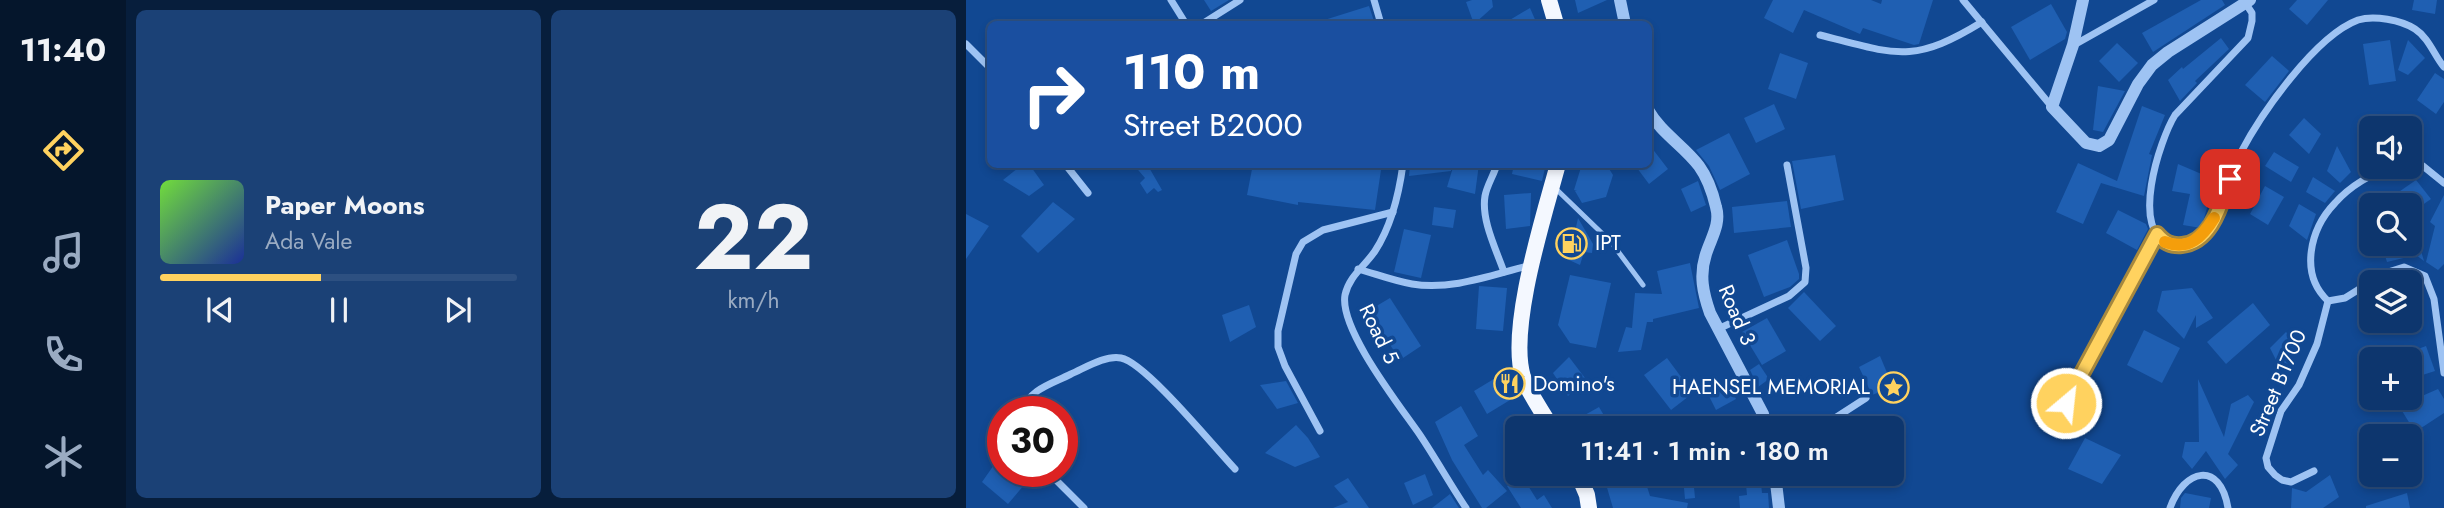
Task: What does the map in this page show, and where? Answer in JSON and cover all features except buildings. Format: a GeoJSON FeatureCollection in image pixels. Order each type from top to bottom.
{"type":"FeatureCollection","features":[{"type":"Feature","properties":{"kind":"highway"},"geometry":{"type":"LineString","coordinates":[[1549,0],[1555,21]]}},
{"type":"Feature","properties":{"kind":"highway"},"geometry":{"type":"LineString","coordinates":[[1545,416],[1524,379],[1519,358],[1521,324],[1532,264],[1557,168]]}},
{"type":"Feature","properties":{"kind":"highway"},"geometry":{"type":"LineString","coordinates":[[1583,486],[1589,508]]}},
{"type":"Feature","properties":{"kind":"street"},"geometry":{"type":"LineString","coordinates":[[1171,0],[1184,21]]}},
{"type":"Feature","properties":{"kind":"street"},"geometry":{"type":"LineString","coordinates":[[1207,21],[1240,0]]}},
{"type":"Feature","properties":{"kind":"street"},"geometry":{"type":"LineString","coordinates":[[1374,0],[1380,21]]}},
{"type":"Feature","properties":{"kind":"street"},"geometry":{"type":"LineString","coordinates":[[1620,0],[1624,21]]}},
{"type":"Feature","properties":{"kind":"street"},"geometry":{"type":"LineString","coordinates":[[1963,0],[2052,107],[2087,143],[2103,145],[2115,130],[2138,84],[2152,65],[2248,2],[2252,13],[2248,38],[2175,115],[2155,161],[2151,219],[2157,234],[2164,242],[2180,245],[2191,243],[2203,235],[2220,208],[2240,155],[2277,96],[2329,38],[2349,24],[2362,18],[2377,19],[2415,29],[2424,37],[2444,67]]}},
{"type":"Feature","properties":{"kind":"street"},"geometry":{"type":"LineString","coordinates":[[2052,107],[2073,45],[2083,0]]}},
{"type":"Feature","properties":{"kind":"street"},"geometry":{"type":"LineString","coordinates":[[2073,45],[2154,0]]}},
{"type":"Feature","properties":{"kind":"street"},"geometry":{"type":"LineString","coordinates":[[1820,35],[1903,54],[1942,45],[1982,22]]}},
{"type":"Feature","properties":{"kind":"street"},"geometry":{"type":"LineString","coordinates":[[966,44],[987,65]]}},
{"type":"Feature","properties":{"kind":"street","name":"Road 3"},"geometry":{"type":"LineString","coordinates":[[1652,116],[1700,167],[1717,209],[1715,233],[1705,255],[1702,272],[1704,297],[1764,416]]}},
{"type":"Feature","properties":{"kind":"street"},"geometry":{"type":"LineString","coordinates":[[1718,329],[1789,296],[1805,282],[1806,268],[1787,165]]}},
{"type":"Feature","properties":{"kind":"street"},"geometry":{"type":"LineString","coordinates":[[2422,166],[2444,183]]}},
{"type":"Feature","properties":{"kind":"street"},"geometry":{"type":"LineString","coordinates":[[1068,168],[1088,193]]}},
{"type":"Feature","properties":{"kind":"street","name":"Road 5"},"geometry":{"type":"LineString","coordinates":[[1402,168],[1393,212],[1377,248],[1358,270],[1346,294],[1345,306],[1348,319],[1366,356],[1465,508]]}},
{"type":"Feature","properties":{"kind":"street"},"geometry":{"type":"LineString","coordinates":[[1496,168],[1485,193],[1484,211],[1504,272]]}},
{"type":"Feature","properties":{"kind":"street"},"geometry":{"type":"LineString","coordinates":[[2365,179],[2333,204],[2316,231],[2311,247],[2314,282],[2328,301],[2345,298],[2385,273],[2404,267],[2426,276],[2434,299],[2444,373]]}},
{"type":"Feature","properties":{"kind":"street"},"geometry":{"type":"LineString","coordinates":[[1320,431],[1285,366],[1278,346],[1278,331],[1296,254],[1303,242],[1323,230],[1393,212]]}},
{"type":"Feature","properties":{"kind":"street"},"geometry":{"type":"LineString","coordinates":[[2066,403],[2157,234]]}},
{"type":"Feature","properties":{"kind":"street"},"geometry":{"type":"LineString","coordinates":[[1358,270],[1424,285],[1460,282],[1532,264]]}},
{"type":"Feature","properties":{"kind":"street","name":"Street B1700"},"geometry":{"type":"LineString","coordinates":[[2314,471],[2291,482],[2282,480],[2268,467],[2266,457],[2281,411],[2299,385],[2317,344],[2328,301]]}},
{"type":"Feature","properties":{"kind":"street"},"geometry":{"type":"LineString","coordinates":[[1031,396],[1045,386],[1101,361],[1118,357],[1128,360],[1150,378],[1235,469]]}},
{"type":"Feature","properties":{"kind":"street"},"geometry":{"type":"LineString","coordinates":[[1838,416],[1866,398]]}},
{"type":"Feature","properties":{"kind":"street"},"geometry":{"type":"LineString","coordinates":[[2170,508],[2175,495],[2188,481],[2209,475],[2221,484],[2228,508]]}},
{"type":"Feature","properties":{"kind":"street"},"geometry":{"type":"LineString","coordinates":[[1776,486],[1779,508]]}},
{"type":"Feature","properties":{"kind":"street"},"geometry":{"type":"LineString","coordinates":[[1062,487],[1084,508]]}},
{"type":"Feature","properties":{"kind":"lane"},"geometry":{"type":"LineString","coordinates":[[1552,185],[1611,242],[1643,285]]}},
{"type":"Feature","properties":{"kind":"slow traffic"},"geometry":{"type":"LineString","coordinates":[[2165,242],[2180,245],[2198,240],[2214,218]]}},
{"type":"Feature","properties":{"kind":"place","name":"IPT"},"geometry":{"type":"Point","coordinates":[1572,243]}},
{"type":"Feature","properties":{"kind":"place","name":"Domino's"},"geometry":{"type":"Point","coordinates":[1510,384]}},
{"type":"Feature","properties":{"kind":"place","name":"HAENSEL MEMORIAL"},"geometry":{"type":"Point","coordinates":[1893,387]}},
{"type":"Feature","properties":{"kind":"route"},"geometry":{"type":"LineString","coordinates":[[2066,403],[2157,234],[2164,242],[2171,244],[2180,245],[2198,240],[2220,208],[2230,179]]}}]}
